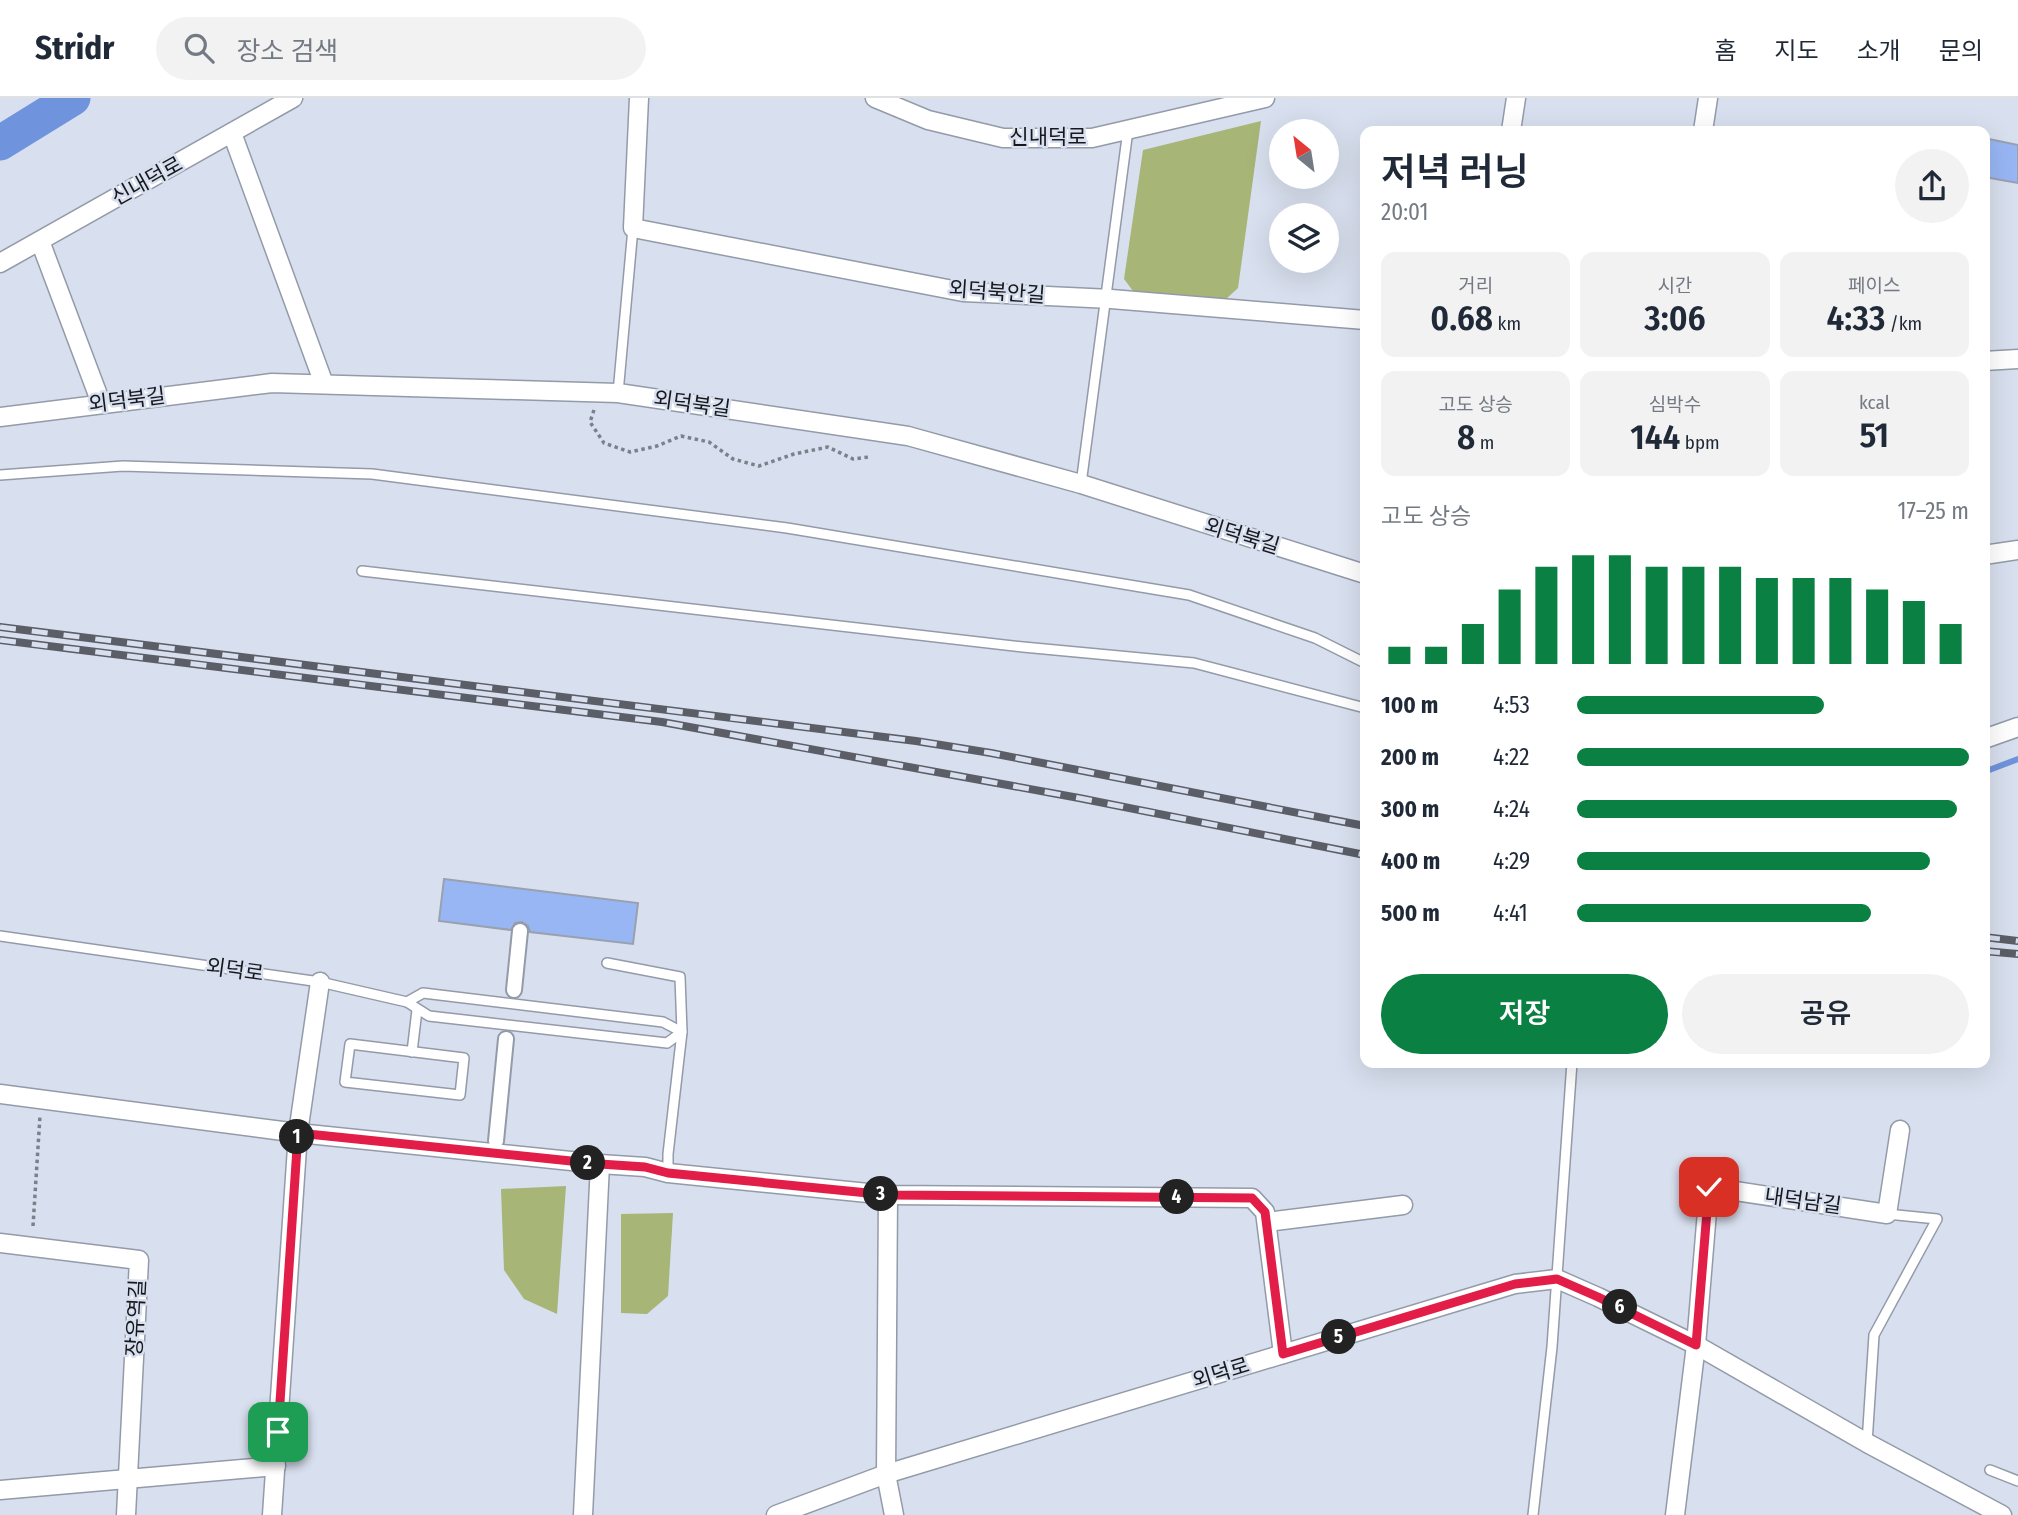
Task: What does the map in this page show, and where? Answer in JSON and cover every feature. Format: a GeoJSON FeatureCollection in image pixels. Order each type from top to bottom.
{"type":"FeatureCollection","features":[{"type":"Feature","properties":{"kind":"street","name":"신내덕로"},"geometry":{"type":"LineString","coordinates":[[0,263],[293,98]]}},
{"type":"Feature","properties":{"kind":"street"},"geometry":{"type":"LineString","coordinates":[[633,228],[639,98]]}},
{"type":"Feature","properties":{"kind":"street","name":"신내덕로"},"geometry":{"type":"LineString","coordinates":[[875,98],[928,120],[1003,138],[1092,138],[1265,98]]}},
{"type":"Feature","properties":{"kind":"street"},"geometry":{"type":"LineString","coordinates":[[1512,126],[1516,98]]}},
{"type":"Feature","properties":{"kind":"street"},"geometry":{"type":"LineString","coordinates":[[1704,126],[1708,98]]}},
{"type":"Feature","properties":{"kind":"street"},"geometry":{"type":"LineString","coordinates":[[232,133],[324,384]]}},
{"type":"Feature","properties":{"kind":"street","name":"외덕북안길"},"geometry":{"type":"LineString","coordinates":[[633,228],[963,292],[1106,299],[1360,320]]}},
{"type":"Feature","properties":{"kind":"street"},"geometry":{"type":"LineString","coordinates":[[40,241],[100,404]]}},
{"type":"Feature","properties":{"kind":"street"},"geometry":{"type":"LineString","coordinates":[[1990,361],[2018,359]]}},
{"type":"Feature","properties":{"kind":"street","name":"외덕북길"},"geometry":{"type":"LineString","coordinates":[[0,417],[272,383],[618,393],[908,436],[1081,484],[1360,572]]}},
{"type":"Feature","properties":{"kind":"street"},"geometry":{"type":"LineString","coordinates":[[1990,554],[2018,550]]}},
{"type":"Feature","properties":{"kind":"street"},"geometry":{"type":"LineString","coordinates":[[1990,737],[2018,727]]}},
{"type":"Feature","properties":{"kind":"street"},"geometry":{"type":"LineString","coordinates":[[514,990],[520,931]]}},
{"type":"Feature","properties":{"kind":"street"},"geometry":{"type":"LineString","coordinates":[[272,1515],[298,1133],[320,982]]}},
{"type":"Feature","properties":{"kind":"street"},"geometry":{"type":"LineString","coordinates":[[496,1141],[506,1039]]}},
{"type":"Feature","properties":{"kind":"street"},"geometry":{"type":"LineString","coordinates":[[0,1094],[298,1133],[645,1167],[668,1173],[888,1195],[1252,1198],[1265,1212],[1283,1354]]}},
{"type":"Feature","properties":{"kind":"street"},"geometry":{"type":"LineString","coordinates":[[1887,1214],[1900,1130]]}},
{"type":"Feature","properties":{"kind":"street"},"geometry":{"type":"LineString","coordinates":[[583,1515],[600,1164]]}},
{"type":"Feature","properties":{"kind":"street","name":"내덕남길"},"geometry":{"type":"LineString","coordinates":[[1696,1345],[1709,1187],[1887,1214]]}},
{"type":"Feature","properties":{"kind":"street"},"geometry":{"type":"LineString","coordinates":[[888,1195],[886,1474],[894,1515]]}},
{"type":"Feature","properties":{"kind":"street"},"geometry":{"type":"LineString","coordinates":[[1266,1222],[1403,1205]]}},
{"type":"Feature","properties":{"kind":"street","name":"장유역길"},"geometry":{"type":"LineString","coordinates":[[0,1243],[139,1260],[126,1515]]}},
{"type":"Feature","properties":{"kind":"street"},"geometry":{"type":"LineString","coordinates":[[1557,1279],[1696,1345],[1867,1443],[2002,1515]]}},
{"type":"Feature","properties":{"kind":"street","name":"외덕로"},"geometry":{"type":"LineString","coordinates":[[776,1515],[886,1474],[1283,1354],[1515,1284],[1557,1279]]}},
{"type":"Feature","properties":{"kind":"street"},"geometry":{"type":"LineString","coordinates":[[1675,1515],[1696,1345]]}},
{"type":"Feature","properties":{"kind":"street"},"geometry":{"type":"LineString","coordinates":[[0,1490],[276,1466]]}},
{"type":"Feature","properties":{"kind":"lane"},"geometry":{"type":"LineString","coordinates":[[1081,484],[1129,128]]}},
{"type":"Feature","properties":{"kind":"lane"},"geometry":{"type":"LineString","coordinates":[[618,393],[633,228]]}},
{"type":"Feature","properties":{"kind":"lane"},"geometry":{"type":"LineString","coordinates":[[0,475],[123,466],[372,474],[787,528],[1189,594],[1315,638],[1360,660]]}},
{"type":"Feature","properties":{"kind":"lane"},"geometry":{"type":"LineString","coordinates":[[362,571],[1023,647],[1194,663],[1360,707]]}},
{"type":"Feature","properties":{"kind":"lane","name":"외덕로"},"geometry":{"type":"LineString","coordinates":[[0,936],[320,982],[407,1002]]}},
{"type":"Feature","properties":{"kind":"lane"},"geometry":{"type":"LineString","coordinates":[[607,963],[680,977],[682,1032],[668,1173]]}},
{"type":"Feature","properties":{"kind":"lane"},"geometry":{"type":"LineString","coordinates":[[423,993],[663,1022],[682,1032],[667,1043],[429,1016],[407,1002],[423,993]]}},
{"type":"Feature","properties":{"kind":"lane"},"geometry":{"type":"LineString","coordinates":[[412,1052],[416,1010]]}},
{"type":"Feature","properties":{"kind":"lane"},"geometry":{"type":"LineString","coordinates":[[349,1044],[412,1052],[464,1058],[460,1095],[345,1082],[349,1044]]}},
{"type":"Feature","properties":{"kind":"lane"},"geometry":{"type":"LineString","coordinates":[[1533,1515],[1557,1279],[1572,1068]]}},
{"type":"Feature","properties":{"kind":"lane","name":"내덕남길"},"geometry":{"type":"LineString","coordinates":[[1867,1443],[1874,1335],[1937,1219],[1887,1214]]}},
{"type":"Feature","properties":{"kind":"lane"},"geometry":{"type":"LineString","coordinates":[[1990,1470],[2018,1480]]}},
{"type":"Feature","properties":{"kind":"path"},"geometry":{"type":"LineString","coordinates":[[594,408],[590,422],[604,443],[630,452],[657,446],[681,436],[709,442],[733,459],[759,466],[794,454],[828,447],[853,459],[869,457]]}},
{"type":"Feature","properties":{"kind":"path"},"geometry":{"type":"LineString","coordinates":[[33,1226],[40,1114]]}},
{"type":"Feature","properties":{"kind":"green space"},"geometry":{"type":"Polygon","coordinates":[[[1261,121],[1238,288],[1225,300],[1133,291],[1124,279],[1143,150],[1261,121]]]}},
{"type":"Feature","properties":{"kind":"green space"},"geometry":{"type":"Polygon","coordinates":[[[566,1186],[557,1314],[524,1299],[504,1270],[501,1189],[566,1186]]]}},
{"type":"Feature","properties":{"kind":"green space"},"geometry":{"type":"Polygon","coordinates":[[[673,1213],[668,1296],[647,1314],[621,1313],[621,1214],[673,1213]]]}},
{"type":"Feature","properties":{"kind":"building"},"geometry":{"type":"Polygon","coordinates":[[[1990,139],[2018,145],[2018,183],[1990,178],[1990,139]]]}},
{"type":"Feature","properties":{"kind":"building"},"geometry":{"type":"Polygon","coordinates":[[[444,879],[638,903],[633,944],[530,932],[528,926],[522,922],[515,923],[511,930],[439,921],[444,879]]]}},
{"type":"Feature","properties":{"kind":"waterway"},"geometry":{"type":"LineString","coordinates":[[0,143],[73,98]]}},
{"type":"Feature","properties":{"kind":"waterway"},"geometry":{"type":"LineString","coordinates":[[1990,770],[2018,759]]}},
{"type":"Feature","properties":{"kind":"railway"},"geometry":{"type":"LineString","coordinates":[[0,627],[916,741],[991,753],[1360,825]]}},
{"type":"Feature","properties":{"kind":"railway"},"geometry":{"type":"LineString","coordinates":[[0,640],[662,722],[1079,798],[1360,854]]}},
{"type":"Feature","properties":{"kind":"railway"},"geometry":{"type":"LineString","coordinates":[[1990,938],[2018,941]]}},
{"type":"Feature","properties":{"kind":"railway"},"geometry":{"type":"LineString","coordinates":[[1990,952],[2018,954]]}},
{"type":"Feature","properties":{"kind":"route"},"geometry":{"type":"LineString","coordinates":[[278,1432],[298,1133],[645,1167],[668,1173],[888,1195],[1252,1198],[1265,1212],[1283,1354],[1515,1284],[1557,1279],[1696,1345],[1709,1187]]}}]}
